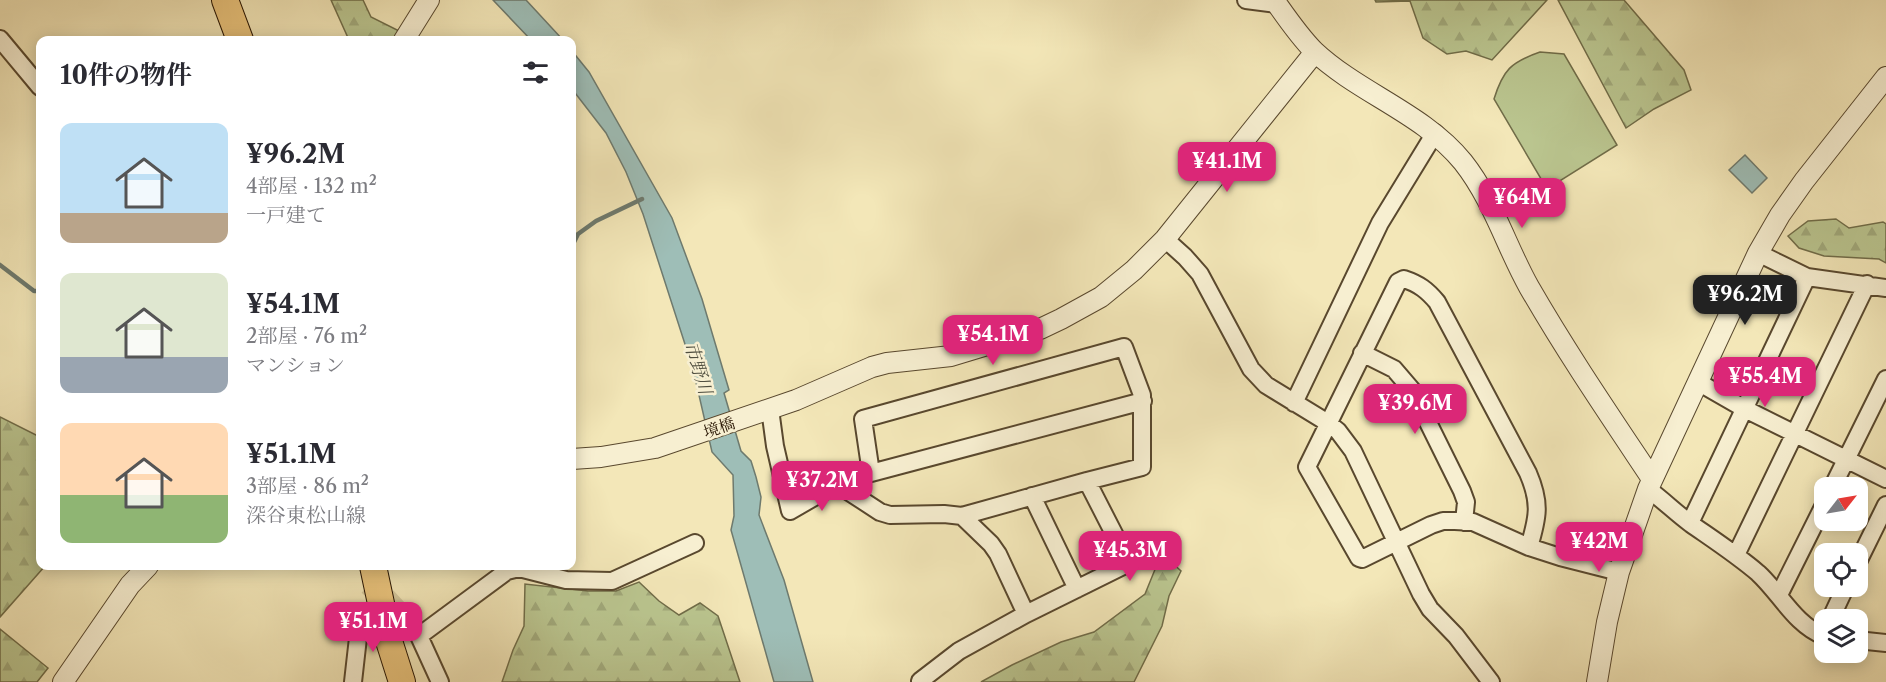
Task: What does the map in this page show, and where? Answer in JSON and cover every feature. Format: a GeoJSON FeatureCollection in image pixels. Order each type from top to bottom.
{"type":"FeatureCollection","features":[{"type":"Feature","properties":{"kind":"main road"},"geometry":{"type":"LineString","coordinates":[[225,0],[238,36]]}},
{"type":"Feature","properties":{"kind":"main road"},"geometry":{"type":"LineString","coordinates":[[374,570],[387,630],[402,682]]}},
{"type":"Feature","properties":{"kind":"street"},"geometry":{"type":"LineString","coordinates":[[406,36],[429,0]]}},
{"type":"Feature","properties":{"kind":"street"},"geometry":{"type":"LineString","coordinates":[[1246,0],[1277,2],[1295,30],[1315,52],[1345,75],[1435,133],[1451,147],[1492,206],[1528,285],[1650,484],[1690,523],[1760,575],[1800,620],[1814,631]]}},
{"type":"Feature","properties":{"kind":"street"},"geometry":{"type":"LineString","coordinates":[[0,39],[36,82]]}},
{"type":"Feature","properties":{"kind":"street","name":"境橋"},"geometry":{"type":"LineString","coordinates":[[576,459],[655,448],[796,399],[872,367],[951,356],[1061,320],[1101,297],[1134,270],[1165,239],[1315,52]]}},
{"type":"Feature","properties":{"kind":"street"},"geometry":{"type":"LineString","coordinates":[[1597,682],[1607,622],[1619,572],[1650,484],[1758,253],[1804,181],[1886,77]]}},
{"type":"Feature","properties":{"kind":"street"},"geometry":{"type":"LineString","coordinates":[[1294,403],[1380,223],[1435,133]]}},
{"type":"Feature","properties":{"kind":"street"},"geometry":{"type":"LineString","coordinates":[[1165,239],[1200,274],[1251,369],[1266,385],[1338,431],[1353,451],[1421,594],[1430,609],[1456,636],[1491,682]]}},
{"type":"Feature","properties":{"kind":"street"},"geometry":{"type":"LineString","coordinates":[[1758,253],[1807,276],[1886,288]]}},
{"type":"Feature","properties":{"kind":"street"},"geometry":{"type":"LineString","coordinates":[[1690,523],[1807,276]]}},
{"type":"Feature","properties":{"kind":"street"},"geometry":{"type":"LineString","coordinates":[[1529,547],[1537,513],[1536,491],[1528,473],[1437,302],[1428,291],[1404,279],[1398,282],[1307,467],[1359,558],[1362,559],[1443,521],[1473,522],[1529,547],[1619,572]]}},
{"type":"Feature","properties":{"kind":"street"},"geometry":{"type":"LineString","coordinates":[[1736,555],[1867,284]]}},
{"type":"Feature","properties":{"kind":"street"},"geometry":{"type":"LineString","coordinates":[[837,484],[890,516],[944,514],[962,516],[1142,467],[1143,401],[1124,348],[864,419],[871,473]]}},
{"type":"Feature","properties":{"kind":"street"},"geometry":{"type":"LineString","coordinates":[[1362,353],[1394,369],[1412,390],[1462,491],[1466,502],[1464,522]]}},
{"type":"Feature","properties":{"kind":"street"},"geometry":{"type":"LineString","coordinates":[[1838,477],[1886,379]]}},
{"type":"Feature","properties":{"kind":"street"},"geometry":{"type":"LineString","coordinates":[[1698,382],[1745,409],[1886,478]]}},
{"type":"Feature","properties":{"kind":"street"},"geometry":{"type":"LineString","coordinates":[[763,411],[775,446],[790,511],[837,484],[871,473],[1143,401]]}},
{"type":"Feature","properties":{"kind":"street"},"geometry":{"type":"LineString","coordinates":[[920,681],[959,651],[1026,614],[1129,563],[1087,481]]}},
{"type":"Feature","properties":{"kind":"street"},"geometry":{"type":"LineString","coordinates":[[1032,496],[1077,588]]}},
{"type":"Feature","properties":{"kind":"street"},"geometry":{"type":"LineString","coordinates":[[1867,543],[1886,505]]}},
{"type":"Feature","properties":{"kind":"street"},"geometry":{"type":"LineString","coordinates":[[962,516],[998,554],[1026,614]]}},
{"type":"Feature","properties":{"kind":"street"},"geometry":{"type":"LineString","coordinates":[[1779,595],[1814,524]]}},
{"type":"Feature","properties":{"kind":"street"},"geometry":{"type":"LineString","coordinates":[[527,570],[566,580],[612,581],[695,543]]}},
{"type":"Feature","properties":{"kind":"street"},"geometry":{"type":"LineString","coordinates":[[63,682],[130,585],[144,570]]}},
{"type":"Feature","properties":{"kind":"street"},"geometry":{"type":"LineString","coordinates":[[419,636],[510,570]]}},
{"type":"Feature","properties":{"kind":"street"},"geometry":{"type":"LineString","coordinates":[[408,618],[440,682]]}},
{"type":"Feature","properties":{"kind":"street"},"geometry":{"type":"LineString","coordinates":[[353,682],[360,620]]}},
{"type":"Feature","properties":{"kind":"street"},"geometry":{"type":"LineString","coordinates":[[1868,640],[1885,640]]}},
{"type":"Feature","properties":{"kind":"green space"},"geometry":{"type":"Polygon","coordinates":[[[331,0],[363,0],[371,17],[409,36],[347,36],[331,0]]]}},
{"type":"Feature","properties":{"kind":"green space"},"geometry":{"type":"Polygon","coordinates":[[[1375,0],[1547,0],[1492,60],[1466,51],[1447,54],[1423,38],[1410,1],[1376,2],[1375,0]]]}},
{"type":"Feature","properties":{"kind":"green space"},"geometry":{"type":"Polygon","coordinates":[[[1558,0],[1624,0],[1684,70],[1691,90],[1654,109],[1626,128],[1558,0]]]}},
{"type":"Feature","properties":{"kind":"green space"},"geometry":{"type":"Polygon","coordinates":[[[1540,52],[1564,54],[1617,145],[1547,189],[1494,99],[1501,81],[1510,68],[1522,59],[1540,52]]]}},
{"type":"Feature","properties":{"kind":"green space"},"geometry":{"type":"Polygon","coordinates":[[[1836,219],[1849,228],[1883,222],[1886,224],[1886,263],[1879,259],[1824,256],[1799,248],[1788,236],[1808,221],[1836,219]]]}},
{"type":"Feature","properties":{"kind":"green space"},"geometry":{"type":"Polygon","coordinates":[[[0,417],[36,435],[36,570],[41,570],[0,617],[0,417]]]}},
{"type":"Feature","properties":{"kind":"green space"},"geometry":{"type":"Polygon","coordinates":[[[1169,560],[1181,571],[1169,596],[1162,626],[1134,682],[981,682],[1061,642],[1094,632],[1145,594],[1156,567],[1169,560]]]}},
{"type":"Feature","properties":{"kind":"green space"},"geometry":{"type":"Polygon","coordinates":[[[639,582],[659,601],[679,615],[700,603],[718,616],[740,682],[502,682],[524,626],[525,584],[588,591],[616,591],[639,582]]]}},
{"type":"Feature","properties":{"kind":"green space"},"geometry":{"type":"Polygon","coordinates":[[[0,629],[48,668],[37,682],[0,682],[0,629]]]}},
{"type":"Feature","properties":{"kind":"water"},"geometry":{"type":"Polygon","coordinates":[[[493,0],[526,0],[559,36],[527,36],[493,0]]]}},
{"type":"Feature","properties":{"kind":"water","name":"市野川"},"geometry":{"type":"Polygon","coordinates":[[[576,56],[589,72],[672,218],[702,299],[729,390],[724,393],[741,451],[751,461],[756,477],[761,497],[759,515],[784,580],[813,682],[774,682],[731,530],[734,516],[733,475],[712,452],[693,369],[643,214],[626,172],[606,133],[576,94],[576,56]]]}},
{"type":"Feature","properties":{"kind":"water"},"geometry":{"type":"Polygon","coordinates":[[[1745,155],[1767,178],[1752,193],[1729,170],[1745,155]]]}},
{"type":"Feature","properties":{"kind":"waterway"},"geometry":{"type":"LineString","coordinates":[[576,238],[596,221],[642,199]]}},
{"type":"Feature","properties":{"kind":"waterway"},"geometry":{"type":"LineString","coordinates":[[0,265],[36,291]]}},
{"type":"Feature","properties":{"kind":"tunnel"},"geometry":{"type":"LineString","coordinates":[[360,620],[363,603],[372,593],[384,592],[408,618]]}}]}
